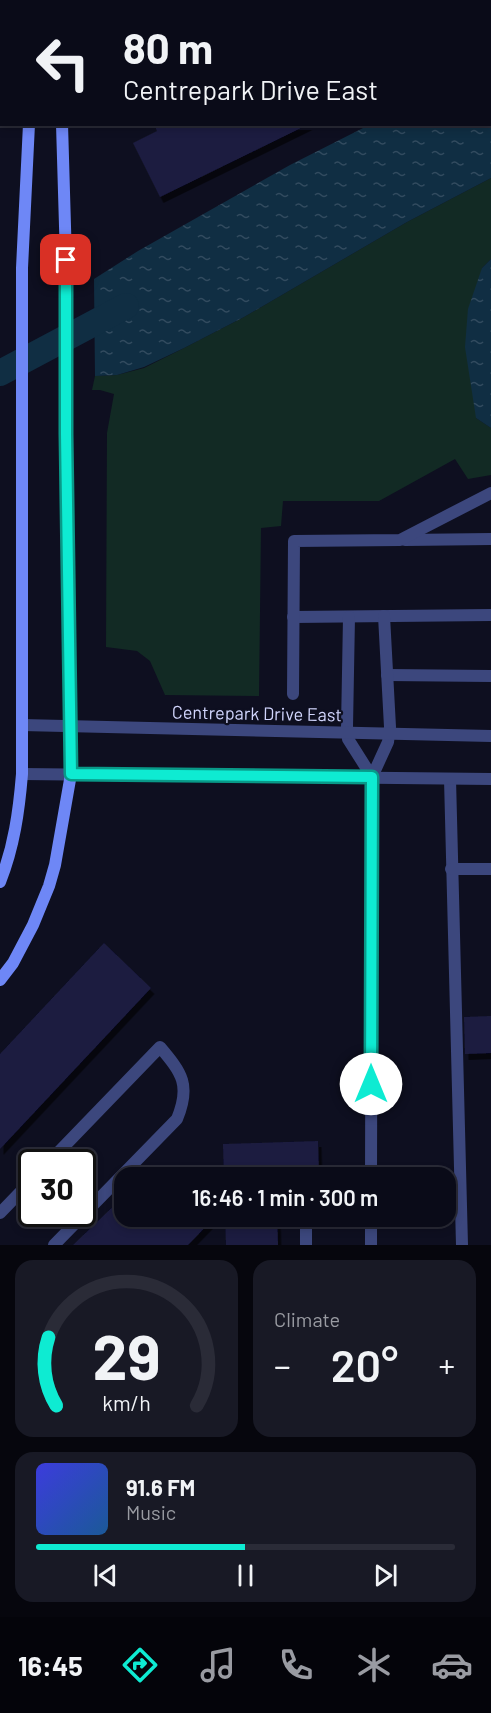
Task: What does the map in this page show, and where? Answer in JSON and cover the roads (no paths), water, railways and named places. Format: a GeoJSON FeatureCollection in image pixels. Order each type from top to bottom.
{"type":"FeatureCollection","features":[{"type":"Feature","properties":{"kind":"street"},"geometry":{"type":"LineString","coordinates":[[0,882],[12,845],[20,803],[22,774],[22,268],[28,126]]}},
{"type":"Feature","properties":{"kind":"street"},"geometry":{"type":"LineString","coordinates":[[0,980],[13,963],[33,926],[49,886],[55,865],[71,774],[66,260],[62,126]]}},
{"type":"Feature","properties":{"kind":"street"},"geometry":{"type":"LineString","coordinates":[[400,540],[491,493]]}},
{"type":"Feature","properties":{"kind":"street"},"geometry":{"type":"LineString","coordinates":[[293,694],[294,541],[491,539]]}},
{"type":"Feature","properties":{"kind":"street"},"geometry":{"type":"LineString","coordinates":[[293,617],[491,615]]}},
{"type":"Feature","properties":{"kind":"street"},"geometry":{"type":"LineString","coordinates":[[371,1167],[372,777],[388,742],[389,733],[384,616]]}},
{"type":"Feature","properties":{"kind":"street"},"geometry":{"type":"LineString","coordinates":[[349,617],[348,739],[372,777]]}},
{"type":"Feature","properties":{"kind":"street"},"geometry":{"type":"LineString","coordinates":[[387,675],[491,676]]}},
{"type":"Feature","properties":{"kind":"street","name":"Centrepark Drive East"},"geometry":{"type":"LineString","coordinates":[[22,725],[491,736]]}},
{"type":"Feature","properties":{"kind":"street"},"geometry":{"type":"LineString","coordinates":[[22,774],[491,779]]}},
{"type":"Feature","properties":{"kind":"street"},"geometry":{"type":"LineString","coordinates":[[450,778],[462,1245]]}},
{"type":"Feature","properties":{"kind":"street"},"geometry":{"type":"LineString","coordinates":[[451,869],[491,869]]}},
{"type":"Feature","properties":{"kind":"street"},"geometry":{"type":"LineString","coordinates":[[62,1149],[160,1047],[181,1074],[184,1089],[183,1104],[177,1119],[96,1202]]}},
{"type":"Feature","properties":{"kind":"street"},"geometry":{"type":"LineString","coordinates":[[0,1213],[18,1194]]}},
{"type":"Feature","properties":{"kind":"street"},"geometry":{"type":"LineString","coordinates":[[54,1245],[72,1227]]}},
{"type":"Feature","properties":{"kind":"street"},"geometry":{"type":"LineString","coordinates":[[306,1227],[306,1245]]}},
{"type":"Feature","properties":{"kind":"street"},"geometry":{"type":"LineString","coordinates":[[371,1227],[371,1245]]}},
{"type":"Feature","properties":{"kind":"water"},"geometry":{"type":"Polygon","coordinates":[[[367,126],[491,126],[491,178],[407,222],[244,317],[184,348],[144,367],[117,375],[95,376],[94,279],[138,251],[290,165],[367,126]]]}},
{"type":"Feature","properties":{"kind":"water"},"geometry":{"type":"Polygon","coordinates":[[[491,259],[491,428],[476,418],[465,347],[468,309],[482,268],[491,259]]]}},
{"type":"Feature","properties":{"kind":"waterway"},"geometry":{"type":"LineString","coordinates":[[0,373],[126,306]]}}]}
